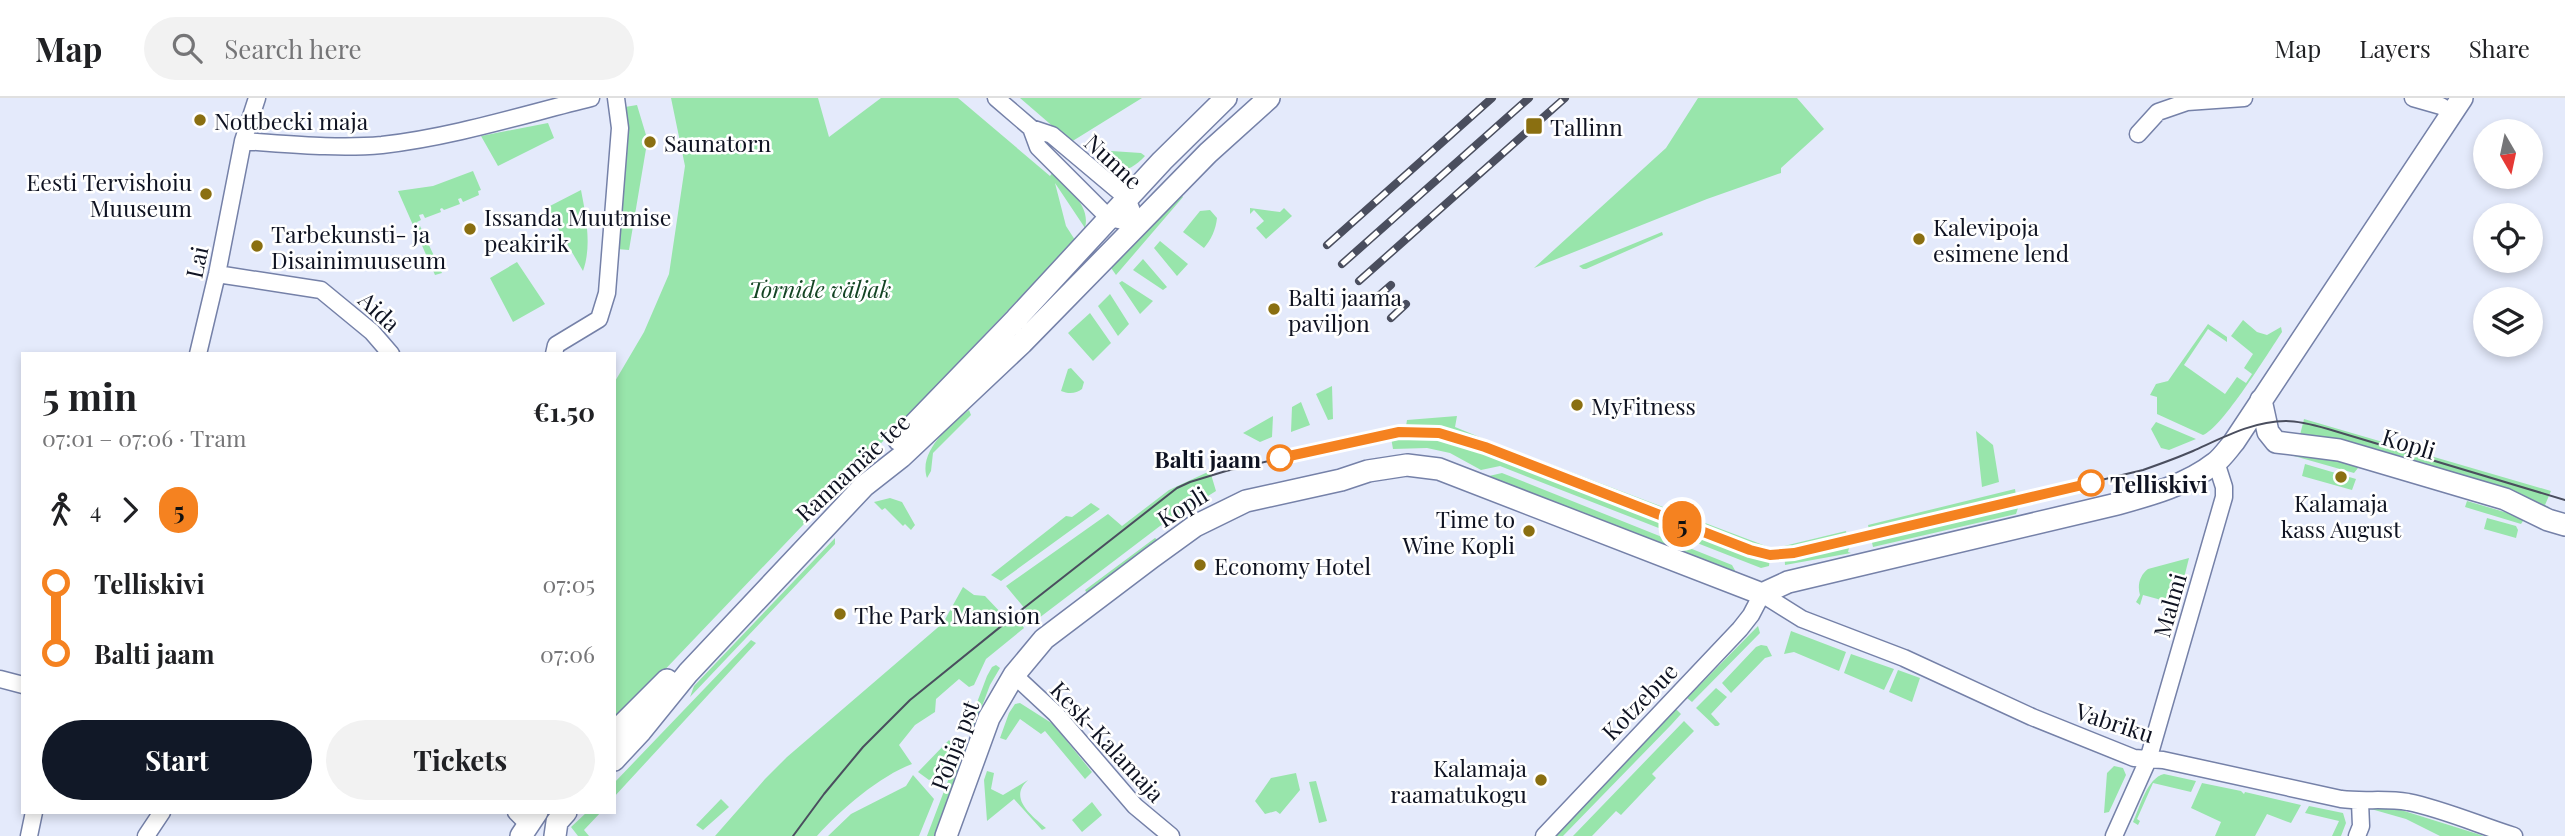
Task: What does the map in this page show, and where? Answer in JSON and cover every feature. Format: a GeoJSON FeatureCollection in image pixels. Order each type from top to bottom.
{"type":"FeatureCollection","features":[{"type":"Feature","properties":{"kind":"street","name":"Lai"},"geometry":{"type":"LineString","coordinates":[[198,352],[243,141],[257,98]]}},
{"type":"Feature","properties":{"kind":"street"},"geometry":{"type":"LineString","coordinates":[[243,141],[382,145],[438,136],[591,98]]}},
{"type":"Feature","properties":{"kind":"street"},"geometry":{"type":"LineString","coordinates":[[554,352],[556,345],[599,319],[607,293],[620,128],[616,98]]}},
{"type":"Feature","properties":{"kind":"street","name":"Nunne"},"geometry":{"type":"LineString","coordinates":[[996,98],[1031,128],[1052,135],[1127,198],[1137,224]]}},
{"type":"Feature","properties":{"kind":"street","name":"Rannamäe tee"},"geometry":{"type":"LineString","coordinates":[[616,731],[850,487],[904,436],[1127,198],[1226,98]]}},
{"type":"Feature","properties":{"kind":"street","name":"Rannamäe tee"},"geometry":{"type":"LineString","coordinates":[[616,758],[688,673],[864,486],[901,457],[1022,344],[1208,153],[1269,98]]}},
{"type":"Feature","properties":{"kind":"street"},"geometry":{"type":"LineString","coordinates":[[2138,134],[2158,112],[2205,100],[2244,98]]}},
{"type":"Feature","properties":{"kind":"street"},"geometry":{"type":"LineString","coordinates":[[2413,98],[2441,106],[2457,105]]}},
{"type":"Feature","properties":{"kind":"street"},"geometry":{"type":"LineString","coordinates":[[1762,594],[1788,582],[2151,495],[2188,480],[2216,462],[2234,442],[2457,105]]}},
{"type":"Feature","properties":{"kind":"street","name":"Nunne"},"geometry":{"type":"LineString","coordinates":[[1031,128],[1038,147],[1109,218],[1137,224]]}},
{"type":"Feature","properties":{"kind":"street","name":"Aida"},"geometry":{"type":"LineString","coordinates":[[217,274],[321,290],[372,332],[389,352]]}},
{"type":"Feature","properties":{"kind":"street","name":"Kopli"},"geometry":{"type":"LineString","coordinates":[[2261,401],[2268,432],[2276,442],[2339,450],[2505,499],[2565,525]]}},
{"type":"Feature","properties":{"kind":"street","name":"Malmi"},"geometry":{"type":"LineString","coordinates":[[2114,836],[2148,760],[2224,497],[2224,487],[2216,462]]}},
{"type":"Feature","properties":{"kind":"street","name":"Kopli"},"geometry":{"type":"LineString","coordinates":[[1014,675],[1044,639],[1195,526],[1216,514],[1246,501],[1341,480],[1368,471],[1407,466],[1439,469],[1762,594]]}},
{"type":"Feature","properties":{"kind":"street","name":"Vabriku"},"geometry":{"type":"LineString","coordinates":[[1762,594],[1802,619],[1904,658],[2032,717],[2134,758],[2163,760],[2360,802],[2385,799],[2410,803],[2514,836]]}},
{"type":"Feature","properties":{"kind":"street","name":"Kotzebue"},"geometry":{"type":"LineString","coordinates":[[1544,836],[1740,629],[1762,594]]}},
{"type":"Feature","properties":{"kind":"street","name":"Põhja pst"},"geometry":{"type":"LineString","coordinates":[[946,836],[989,718],[1014,675]]}},
{"type":"Feature","properties":{"kind":"street","name":"Kesk-Kalamaja"},"geometry":{"type":"LineString","coordinates":[[1014,675],[1056,714],[1135,806],[1171,836]]}},
{"type":"Feature","properties":{"kind":"street"},"geometry":{"type":"LineString","coordinates":[[0,679],[21,684]]}},
{"type":"Feature","properties":{"kind":"street"},"geometry":{"type":"LineString","coordinates":[[2357,836],[2361,826],[2360,802]]}},
{"type":"Feature","properties":{"kind":"street"},"geometry":{"type":"LineString","coordinates":[[29,836],[34,814]]}},
{"type":"Feature","properties":{"kind":"street"},"geometry":{"type":"LineString","coordinates":[[146,836],[161,814]]}},
{"type":"Feature","properties":{"kind":"street"},"geometry":{"type":"LineString","coordinates":[[555,836],[557,822],[564,814]]}},
{"type":"Feature","properties":{"kind":"green space","name":"Tornide väljak"},"geometry":{"type":"Polygon","coordinates":[[[671,98],[818,98],[829,137],[881,98],[958,98],[1050,176],[1053,172],[1081,204],[1086,219],[1085,228],[1055,183],[1066,226],[1075,240],[616,721],[616,380],[644,332],[669,274],[685,166],[671,98]]]}},
{"type":"Feature","properties":{"kind":"green space"},"geometry":{"type":"Polygon","coordinates":[[[1020,98],[1142,98],[1071,142],[1020,98]]]}},
{"type":"Feature","properties":{"kind":"green space"},"geometry":{"type":"Polygon","coordinates":[[[1698,98],[1797,98],[1824,129],[1781,168],[1781,173],[1707,199],[1534,268],[1666,148],[1698,98]]]}},
{"type":"Feature","properties":{"kind":"green space"},"geometry":{"type":"Polygon","coordinates":[[[637,105],[646,135],[646,149],[629,250],[617,249],[625,107],[637,105]]]}},
{"type":"Feature","properties":{"kind":"green space"},"geometry":{"type":"Polygon","coordinates":[[[548,123],[554,138],[498,166],[481,136],[548,123]]]}},
{"type":"Feature","properties":{"kind":"green space"},"geometry":{"type":"Polygon","coordinates":[[[1111,151],[1141,153],[1145,156],[1133,166],[1121,171],[1108,169],[1094,161],[1111,151]]]}},
{"type":"Feature","properties":{"kind":"green space"},"geometry":{"type":"Polygon","coordinates":[[[473,171],[481,190],[478,191],[479,195],[463,202],[461,198],[458,199],[460,204],[444,210],[442,208],[441,212],[425,218],[423,214],[419,215],[421,220],[417,222],[418,226],[442,273],[435,275],[398,191],[433,186],[473,171]]]}},
{"type":"Feature","properties":{"kind":"green space"},"geometry":{"type":"Polygon","coordinates":[[[581,190],[588,241],[583,271],[546,208],[581,190]]]}},
{"type":"Feature","properties":{"kind":"green space"},"geometry":{"type":"Polygon","coordinates":[[[1179,193],[1183,197],[1116,275],[1109,265],[1179,193]]]}},
{"type":"Feature","properties":{"kind":"green space"},"geometry":{"type":"Polygon","coordinates":[[[1250,208],[1280,212],[1284,208],[1292,216],[1266,239],[1256,228],[1264,221],[1254,210],[1250,214],[1250,208]]]}},
{"type":"Feature","properties":{"kind":"green space"},"geometry":{"type":"Polygon","coordinates":[[[1210,210],[1217,218],[1213,234],[1204,248],[1183,232],[1200,211],[1210,210]]]}},
{"type":"Feature","properties":{"kind":"green space"},"geometry":{"type":"Polygon","coordinates":[[[1662,232],[1663,235],[1586,269],[1579,266],[1662,232]]]}},
{"type":"Feature","properties":{"kind":"green space"},"geometry":{"type":"Polygon","coordinates":[[[1160,241],[1188,264],[1177,276],[1154,248],[1160,241]]]}},
{"type":"Feature","properties":{"kind":"green space"},"geometry":{"type":"Polygon","coordinates":[[[1143,259],[1167,287],[1163,290],[1133,270],[1143,259]]]}},
{"type":"Feature","properties":{"kind":"green space"},"geometry":{"type":"Polygon","coordinates":[[[517,262],[545,304],[513,322],[490,278],[517,262]]]}},
{"type":"Feature","properties":{"kind":"green space"},"geometry":{"type":"Polygon","coordinates":[[[1122,281],[1153,301],[1140,314],[1119,283],[1122,281]]]}},
{"type":"Feature","properties":{"kind":"green space"},"geometry":{"type":"Polygon","coordinates":[[[1110,294],[1129,324],[1118,336],[1098,306],[1110,294]]]}},
{"type":"Feature","properties":{"kind":"green space"},"geometry":{"type":"Polygon","coordinates":[[[1090,313],[1111,343],[1093,361],[1068,333],[1090,313]]]}},
{"type":"Feature","properties":{"kind":"green space"},"geometry":{"type":"Polygon","coordinates":[[[2243,320],[2257,332],[2267,335],[2281,327],[2282,332],[2221,419],[2203,435],[2157,414],[2157,397],[2150,395],[2156,384],[2168,381],[2208,324],[2227,337],[2227,342],[2208,329],[2184,365],[2225,394],[2237,377],[2246,383],[2252,374],[2244,368],[2253,354],[2231,336],[2243,320]]]}},
{"type":"Feature","properties":{"kind":"green space"},"geometry":{"type":"Polygon","coordinates":[[[1071,368],[1084,382],[1080,391],[1066,393],[1061,391],[1068,369],[1071,368]]]}},
{"type":"Feature","properties":{"kind":"green space"},"geometry":{"type":"Polygon","coordinates":[[[1332,386],[1333,419],[1328,420],[1316,394],[1332,386]]]}},
{"type":"Feature","properties":{"kind":"green space"},"geometry":{"type":"Polygon","coordinates":[[[1301,402],[1310,425],[1291,432],[1292,407],[1301,402]]]}},
{"type":"Feature","properties":{"kind":"green space"},"geometry":{"type":"Polygon","coordinates":[[[969,410],[971,415],[933,453],[931,471],[927,478],[927,458],[937,439],[969,410]]]}},
{"type":"Feature","properties":{"kind":"green space"},"geometry":{"type":"Polygon","coordinates":[[[1273,416],[1272,437],[1260,442],[1243,433],[1273,416]]]}},
{"type":"Feature","properties":{"kind":"green space"},"geometry":{"type":"Polygon","coordinates":[[[1457,416],[1455,427],[1771,548],[1769,566],[1761,568],[1500,466],[1481,470],[1450,453],[1427,448],[1393,449],[1389,426],[1406,426],[1407,420],[1457,416]]]}},
{"type":"Feature","properties":{"kind":"green space"},"geometry":{"type":"Polygon","coordinates":[[[2304,419],[2551,491],[2545,505],[2549,507],[2546,514],[2300,435],[2304,419]]]}},
{"type":"Feature","properties":{"kind":"green space"},"geometry":{"type":"Polygon","coordinates":[[[2156,422],[2196,439],[2169,450],[2161,448],[2151,429],[2156,422]]]}},
{"type":"Feature","properties":{"kind":"green space"},"geometry":{"type":"Polygon","coordinates":[[[1976,431],[1993,445],[1999,482],[1982,487],[1976,431]]]}},
{"type":"Feature","properties":{"kind":"green space"},"geometry":{"type":"Polygon","coordinates":[[[2294,453],[2354,459],[2358,468],[2354,473],[2294,456],[2294,453]]]}},
{"type":"Feature","properties":{"kind":"green space"},"geometry":{"type":"Polygon","coordinates":[[[2305,464],[2356,479],[2352,490],[2302,476],[2305,464]]]}},
{"type":"Feature","properties":{"kind":"green space"},"geometry":{"type":"Polygon","coordinates":[[[1210,471],[1216,491],[1160,526],[1039,618],[1031,616],[1006,586],[1108,514],[1122,526],[1169,490],[1210,471]]]}},
{"type":"Feature","properties":{"kind":"green space"},"geometry":{"type":"Polygon","coordinates":[[[1502,473],[1732,565],[1737,574],[1489,476],[1502,473]]]}},
{"type":"Feature","properties":{"kind":"green space"},"geometry":{"type":"Polygon","coordinates":[[[2015,489],[2018,508],[2016,514],[1873,547],[1868,525],[2015,489]]]}},
{"type":"Feature","properties":{"kind":"green space"},"geometry":{"type":"Polygon","coordinates":[[[890,498],[902,502],[915,525],[911,530],[874,502],[890,498]]]}},
{"type":"Feature","properties":{"kind":"green space"},"geometry":{"type":"Polygon","coordinates":[[[2467,501],[2525,518],[2521,524],[2465,507],[2467,501]]]}},
{"type":"Feature","properties":{"kind":"green space"},"geometry":{"type":"Polygon","coordinates":[[[1091,503],[1100,509],[1001,581],[991,575],[1066,516],[1072,517],[1091,503]]]}},
{"type":"Feature","properties":{"kind":"green space"},"geometry":{"type":"Polygon","coordinates":[[[2487,518],[2516,526],[2516,538],[2484,529],[2487,518]]]}},
{"type":"Feature","properties":{"kind":"green space"},"geometry":{"type":"Polygon","coordinates":[[[1846,531],[1848,552],[1851,553],[1785,565],[1784,546],[1846,531]]]}},
{"type":"Feature","properties":{"kind":"green space"},"geometry":{"type":"Polygon","coordinates":[[[835,538],[835,544],[690,697],[694,686],[835,538]]]}},
{"type":"Feature","properties":{"kind":"green space"},"geometry":{"type":"Polygon","coordinates":[[[1155,538],[1159,541],[1088,595],[1085,590],[1155,538]]]}},
{"type":"Feature","properties":{"kind":"green space"},"geometry":{"type":"Polygon","coordinates":[[[2189,558],[2180,594],[2180,583],[2173,581],[2165,601],[2143,595],[2140,605],[2136,602],[2140,595],[2140,580],[2148,569],[2189,558]]]}},
{"type":"Feature","properties":{"kind":"green space"},"geometry":{"type":"Polygon","coordinates":[[[963,587],[974,595],[985,596],[1003,615],[1011,610],[1024,628],[986,659],[974,685],[969,687],[959,679],[936,699],[935,712],[915,725],[899,745],[912,764],[861,795],[817,836],[715,836],[787,757],[943,623],[963,587]]]}},
{"type":"Feature","properties":{"kind":"green space"},"geometry":{"type":"Polygon","coordinates":[[[1758,626],[1760,633],[1692,702],[1687,698],[1758,626]]]}},
{"type":"Feature","properties":{"kind":"green space"},"geometry":{"type":"Polygon","coordinates":[[[1791,631],[1846,652],[1839,671],[1794,652],[1784,654],[1791,631]]]}},
{"type":"Feature","properties":{"kind":"green space"},"geometry":{"type":"Polygon","coordinates":[[[751,640],[756,643],[616,795],[616,781],[751,640]]]}},
{"type":"Feature","properties":{"kind":"green space"},"geometry":{"type":"Polygon","coordinates":[[[1761,645],[1767,646],[1772,656],[1765,658],[1731,693],[1722,683],[1761,645]]]}},
{"type":"Feature","properties":{"kind":"green space"},"geometry":{"type":"Polygon","coordinates":[[[1851,654],[1894,669],[1884,690],[1844,673],[1851,654]]]}},
{"type":"Feature","properties":{"kind":"green space"},"geometry":{"type":"Polygon","coordinates":[[[996,665],[1000,668],[990,685],[972,733],[969,734],[967,729],[987,676],[996,665]]]}},
{"type":"Feature","properties":{"kind":"green space"},"geometry":{"type":"Polygon","coordinates":[[[1898,670],[1920,678],[1912,702],[1889,692],[1898,670]]]}},
{"type":"Feature","properties":{"kind":"green space"},"geometry":{"type":"Polygon","coordinates":[[[1716,688],[1727,697],[1711,714],[1720,724],[1718,726],[1696,708],[1716,688]]]}},
{"type":"Feature","properties":{"kind":"green space"},"geometry":{"type":"Polygon","coordinates":[[[1020,703],[1053,724],[1092,772],[1085,779],[1045,731],[1041,734],[1020,719],[1006,740],[1000,738],[1009,713],[1015,704],[1020,703]]]}},
{"type":"Feature","properties":{"kind":"green space"},"geometry":{"type":"Polygon","coordinates":[[[1676,709],[1681,714],[1671,725],[1563,836],[1555,836],[1676,709]]]}},
{"type":"Feature","properties":{"kind":"green space"},"geometry":{"type":"Polygon","coordinates":[[[1684,721],[1694,731],[1652,774],[1656,778],[1621,815],[1616,811],[1592,836],[1573,836],[1684,721]]]}},
{"type":"Feature","properties":{"kind":"green space"},"geometry":{"type":"Polygon","coordinates":[[[949,740],[953,745],[938,775],[929,780],[918,772],[949,740]]]}},
{"type":"Feature","properties":{"kind":"green space"},"geometry":{"type":"Polygon","coordinates":[[[960,749],[965,750],[934,836],[927,836],[960,749]]]}},
{"type":"Feature","properties":{"kind":"green space"},"geometry":{"type":"Polygon","coordinates":[[[2114,766],[2123,768],[2126,775],[2109,812],[2104,813],[2107,773],[2114,766]]]}},
{"type":"Feature","properties":{"kind":"green space"},"geometry":{"type":"Polygon","coordinates":[[[987,771],[994,773],[991,789],[1003,795],[1028,780],[1022,787],[1021,800],[1028,812],[1046,828],[1042,830],[1014,799],[987,821],[984,780],[987,771]]]}},
{"type":"Feature","properties":{"kind":"green space"},"geometry":{"type":"Polygon","coordinates":[[[1296,773],[1300,790],[1280,814],[1276,811],[1265,814],[1255,801],[1271,778],[1296,773]]]}},
{"type":"Feature","properties":{"kind":"green space"},"geometry":{"type":"Polygon","coordinates":[[[2164,774],[2196,781],[2191,792],[2153,783],[2137,819],[2140,821],[2138,825],[2133,822],[2145,794],[2153,781],[2164,774]]]}},
{"type":"Feature","properties":{"kind":"green space"},"geometry":{"type":"Polygon","coordinates":[[[913,775],[934,799],[919,836],[828,836],[851,814],[906,786],[913,775]]]}},
{"type":"Feature","properties":{"kind":"green space"},"geometry":{"type":"Polygon","coordinates":[[[1316,781],[1327,821],[1319,823],[1309,782],[1316,781]]]}},
{"type":"Feature","properties":{"kind":"green space"},"geometry":{"type":"Polygon","coordinates":[[[2202,783],[2301,805],[2291,823],[2267,814],[2255,836],[2215,836],[2221,822],[2191,808],[2202,783]]]}},
{"type":"Feature","properties":{"kind":"green space"},"geometry":{"type":"Polygon","coordinates":[[[721,799],[729,807],[703,830],[696,825],[721,799]]]}},
{"type":"Feature","properties":{"kind":"green space"},"geometry":{"type":"Polygon","coordinates":[[[1092,802],[1102,815],[1082,832],[1072,820],[1092,802]]]}},
{"type":"Feature","properties":{"kind":"green space"},"geometry":{"type":"Polygon","coordinates":[[[2398,805],[2401,810],[2484,836],[2440,836],[2406,819],[2371,809],[2398,805]]]}},
{"type":"Feature","properties":{"kind":"green space"},"geometry":{"type":"Polygon","coordinates":[[[2309,806],[2343,813],[2346,823],[2341,836],[2332,836],[2339,821],[2305,813],[2309,806]]]}},
{"type":"Feature","properties":{"kind":"green space"},"geometry":{"type":"Polygon","coordinates":[[[585,814],[599,814],[584,830],[589,836],[578,836],[571,827],[585,814]]]}},
{"type":"Feature","properties":{"kind":"tram line"},"geometry":{"type":"LineString","coordinates":[[793,836],[863,747],[910,700],[1177,488],[1226,471],[1383,434],[1416,431],[1455,436],[1750,550],[1770,555],[1803,551],[2143,470],[2238,431],[2286,421],[2318,426],[2565,500]]}},
{"type":"Feature","properties":{"kind":"tram line","name":"5"},"geometry":{"type":"LineString","coordinates":[[1280,458],[1383,434],[1416,431],[1455,436],[1750,550],[1770,555],[1794,553],[2091,483]]}},
{"type":"Feature","properties":{"kind":"railway"},"geometry":{"type":"LineString","coordinates":[[1327,245],[1492,98]]}},
{"type":"Feature","properties":{"kind":"railway"},"geometry":{"type":"LineString","coordinates":[[1342,264],[1529,98]]}},
{"type":"Feature","properties":{"kind":"railway"},"geometry":{"type":"LineString","coordinates":[[1359,281],[1565,98]]}},
{"type":"Feature","properties":{"kind":"railway"},"geometry":{"type":"LineString","coordinates":[[1375,299],[1391,285]]}},
{"type":"Feature","properties":{"kind":"railway"},"geometry":{"type":"LineString","coordinates":[[1391,318],[1406,304]]}},
{"type":"Feature","properties":{"kind":"place","name":"Nottbecki maja"},"geometry":{"type":"Point","coordinates":[200,120]}},
{"type":"Feature","properties":{"kind":"place","name":"Tallinn"},"geometry":{"type":"Point","coordinates":[1534,126]}},
{"type":"Feature","properties":{"kind":"place","name":"Saunatorn"},"geometry":{"type":"Point","coordinates":[650,142]}},
{"type":"Feature","properties":{"kind":"place","name":"Eesti Tervishoiu Muuseum"},"geometry":{"type":"Point","coordinates":[206,194]}},
{"type":"Feature","properties":{"kind":"place","name":"Issanda Muutmise peakirik"},"geometry":{"type":"Point","coordinates":[470,229]}},
{"type":"Feature","properties":{"kind":"place","name":"Kalevipoja esimene lend"},"geometry":{"type":"Point","coordinates":[1919,239]}},
{"type":"Feature","properties":{"kind":"place","name":"Tarbekunsti- ja Disainimuuseum"},"geometry":{"type":"Point","coordinates":[257,246]}},
{"type":"Feature","properties":{"kind":"place","name":"Balti jaama paviljon"},"geometry":{"type":"Point","coordinates":[1274,309]}},
{"type":"Feature","properties":{"kind":"place","name":"MyFitness"},"geometry":{"type":"Point","coordinates":[1577,405]}},
{"type":"Feature","properties":{"kind":"place","name":"Balti jaam"},"geometry":{"type":"Point","coordinates":[1280,458]}},
{"type":"Feature","properties":{"kind":"place","name":"Kalamaja kass August"},"geometry":{"type":"Point","coordinates":[2341,477]}},
{"type":"Feature","properties":{"kind":"place","name":"Telliskivi"},"geometry":{"type":"Point","coordinates":[2091,483]}},
{"type":"Feature","properties":{"kind":"place","name":"Time to Wine Kopli"},"geometry":{"type":"Point","coordinates":[1529,531]}},
{"type":"Feature","properties":{"kind":"place","name":"Economy Hotel"},"geometry":{"type":"Point","coordinates":[1200,565]}},
{"type":"Feature","properties":{"kind":"place","name":"The Park Mansion"},"geometry":{"type":"Point","coordinates":[840,614]}},
{"type":"Feature","properties":{"kind":"place","name":"Kalamaja raamatukogu"},"geometry":{"type":"Point","coordinates":[1541,780]}}]}
